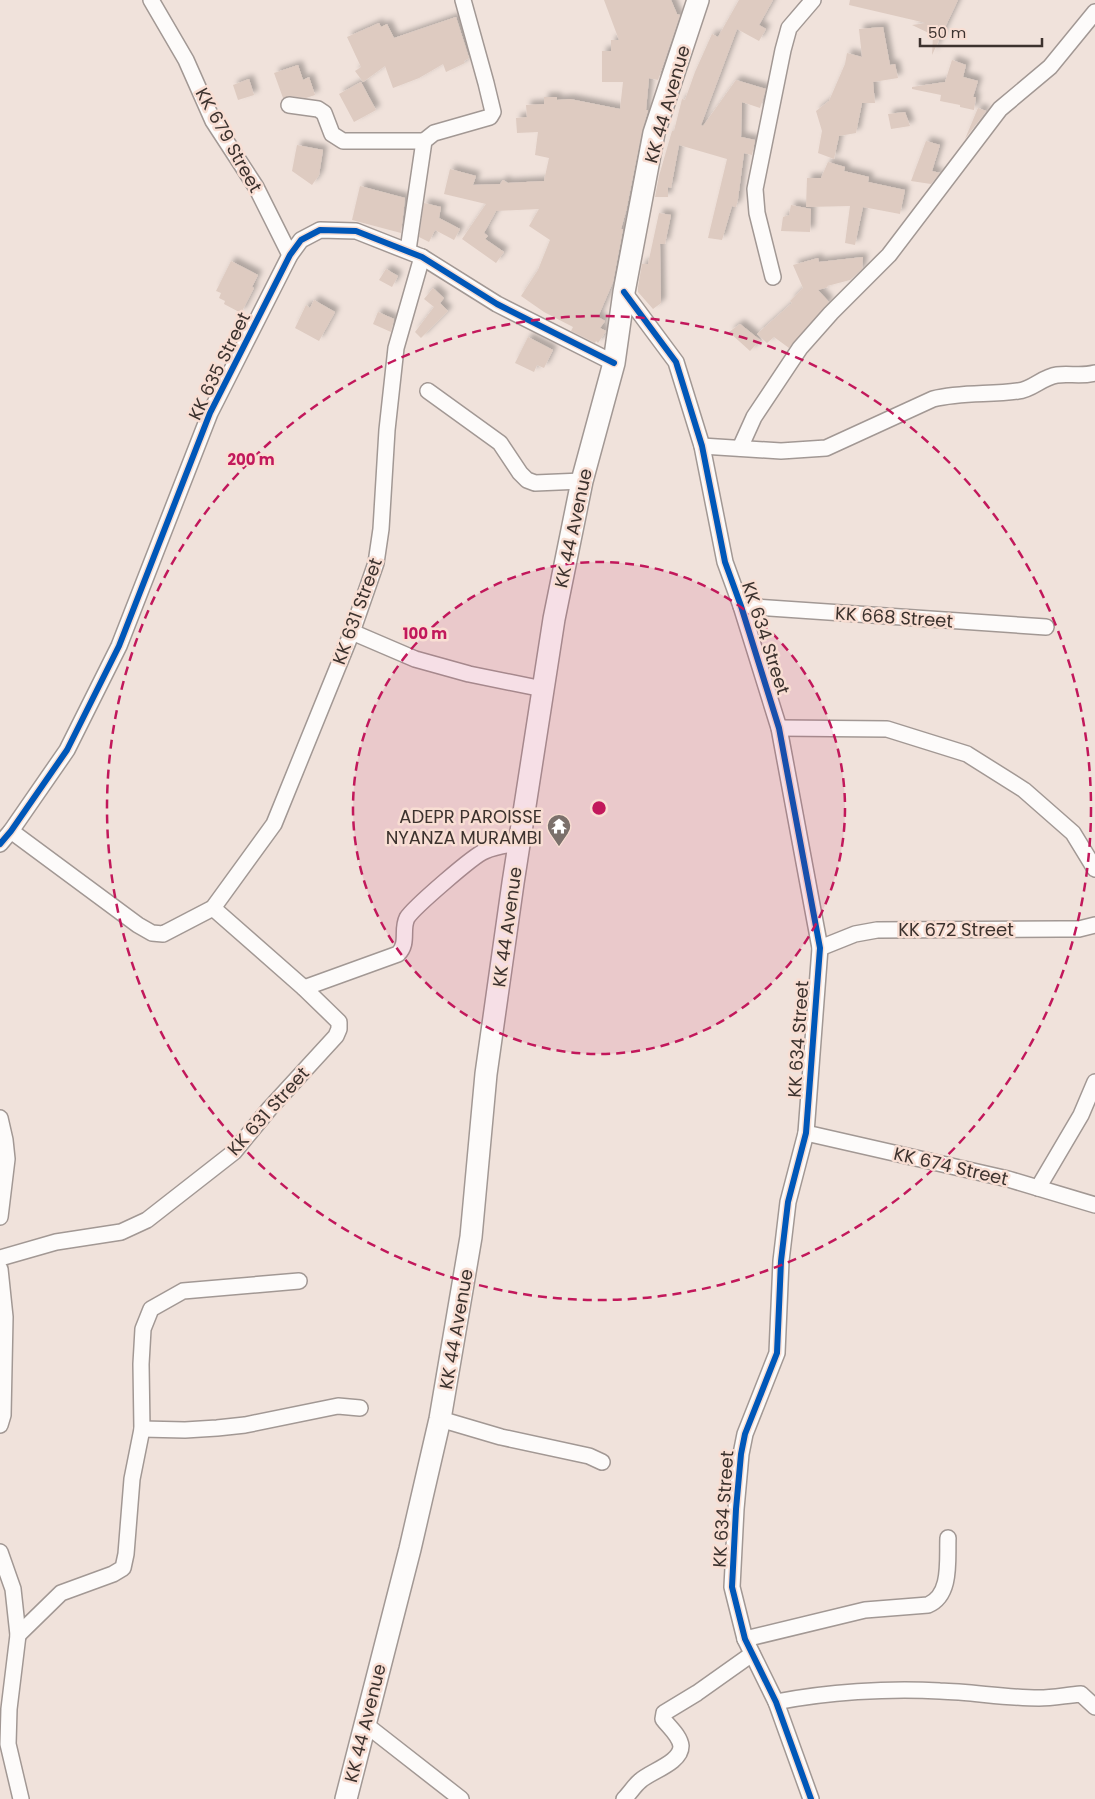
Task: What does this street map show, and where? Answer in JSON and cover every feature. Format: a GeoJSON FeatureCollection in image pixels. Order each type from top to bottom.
{"type":"FeatureCollection","features":[{"type":"Feature","properties":{"kind":"main road","name":"KK 44 Avenue"},"geometry":{"type":"LineString","coordinates":[[346,1799],[410,1549],[440,1419],[471,1237],[486,1074],[519,843],[554,619],[582,482],[614,363],[624,292],[654,133],[698,0]]}},
{"type":"Feature","properties":{"kind":"street","name":"KK 679 Street"},"geometry":{"type":"LineString","coordinates":[[151,0],[186,60],[213,120],[256,187],[290,255]]}},
{"type":"Feature","properties":{"kind":"street"},"geometry":{"type":"LineString","coordinates":[[289,104],[318,109],[324,113],[332,134],[343,141],[424,141],[434,133],[490,117],[493,112],[462,0]]}},
{"type":"Feature","properties":{"kind":"street"},"geometry":{"type":"LineString","coordinates":[[773,277],[757,212],[755,189],[790,28],[813,0]]}},
{"type":"Feature","properties":{"kind":"street"},"geometry":{"type":"LineString","coordinates":[[740,448],[754,417],[800,348],[831,313],[889,255],[1000,109],[1050,67],[1095,12]]}},
{"type":"Feature","properties":{"kind":"street"},"geometry":{"type":"LineString","coordinates":[[408,250],[424,141]]}},
{"type":"Feature","properties":{"kind":"street","name":"KK 635 Street"},"geometry":{"type":"LineString","coordinates":[[0,844],[67,750],[119,646],[210,413],[290,255],[301,240],[320,230],[356,231],[408,250],[497,304],[614,363]]}},
{"type":"Feature","properties":{"kind":"street","name":"KK 631 Street"},"geometry":{"type":"LineString","coordinates":[[11,831],[138,925],[152,933],[163,934],[212,908],[274,824],[352,632],[376,563],[381,529],[387,430],[396,348],[422,257]]}},
{"type":"Feature","properties":{"kind":"street","name":"KK 634 Street"},"geometry":{"type":"LineString","coordinates":[[624,292],[676,362],[702,446],[725,562],[741,606],[779,728],[820,948],[806,1134],[788,1202],[781,1261],[777,1353],[745,1434],[740,1454],[732,1587],[745,1639],[776,1702],[811,1799]]}},
{"type":"Feature","properties":{"kind":"street"},"geometry":{"type":"LineString","coordinates":[[702,446],[780,451],[826,448],[933,399],[948,395],[1020,391],[1046,377],[1059,374],[1084,376],[1095,373]]}},
{"type":"Feature","properties":{"kind":"street"},"geometry":{"type":"LineString","coordinates":[[428,391],[500,443],[520,473],[527,480],[536,483],[582,482]]}},
{"type":"Feature","properties":{"kind":"street","name":"KK 668 Street"},"geometry":{"type":"LineString","coordinates":[[741,606],[1046,628]]}},
{"type":"Feature","properties":{"kind":"street"},"geometry":{"type":"LineString","coordinates":[[352,632],[415,659],[469,674],[543,689]]}},
{"type":"Feature","properties":{"kind":"street"},"geometry":{"type":"LineString","coordinates":[[779,728],[887,728],[967,754],[1024,790],[1073,833],[1095,869]]}},
{"type":"Feature","properties":{"kind":"street"},"geometry":{"type":"LineString","coordinates":[[304,988],[398,954],[403,948],[408,916],[422,903],[472,859],[484,851],[499,846],[519,843]]}},
{"type":"Feature","properties":{"kind":"street","name":"KK 631 Street"},"geometry":{"type":"LineString","coordinates":[[0,1258],[56,1242],[121,1232],[147,1220],[234,1152],[270,1108],[336,1036],[339,1022],[304,988],[212,908]]}},
{"type":"Feature","properties":{"kind":"street","name":"KK 672 Street"},"geometry":{"type":"LineString","coordinates":[[820,948],[855,934],[878,930],[1060,929],[1095,925]]}},
{"type":"Feature","properties":{"kind":"street"},"geometry":{"type":"LineString","coordinates":[[1038,1188],[1082,1115],[1095,1082]]}},
{"type":"Feature","properties":{"kind":"street"},"geometry":{"type":"LineString","coordinates":[[0,1118],[7,1159],[0,1217]]}},
{"type":"Feature","properties":{"kind":"street","name":"KK 674 Street"},"geometry":{"type":"LineString","coordinates":[[806,1134],[963,1168],[1095,1205]]}},
{"type":"Feature","properties":{"kind":"street"},"geometry":{"type":"LineString","coordinates":[[0,1269],[5,1317],[3,1415],[0,1425]]}},
{"type":"Feature","properties":{"kind":"street"},"geometry":{"type":"LineString","coordinates":[[18,1636],[61,1593],[114,1574],[123,1568],[126,1554],[132,1479],[142,1429],[142,1329],[151,1309],[183,1291],[298,1281]]}},
{"type":"Feature","properties":{"kind":"street"},"geometry":{"type":"LineString","coordinates":[[142,1429],[185,1430],[217,1428],[245,1425],[338,1406],[360,1408]]}},
{"type":"Feature","properties":{"kind":"street"},"geometry":{"type":"LineString","coordinates":[[440,1419],[501,1437],[590,1456],[602,1462]]}},
{"type":"Feature","properties":{"kind":"street"},"geometry":{"type":"LineString","coordinates":[[745,1639],[865,1610],[928,1605],[936,1602],[942,1595],[946,1584],[948,1538]]}},
{"type":"Feature","properties":{"kind":"street"},"geometry":{"type":"LineString","coordinates":[[0,1552],[13,1589],[18,1636],[9,1709],[8,1744],[21,1799]]}},
{"type":"Feature","properties":{"kind":"street"},"geometry":{"type":"LineString","coordinates":[[624,1799],[641,1780],[665,1766],[679,1752],[681,1745],[678,1737],[663,1720],[664,1713],[697,1693],[752,1654]]}},
{"type":"Feature","properties":{"kind":"street"},"geometry":{"type":"LineString","coordinates":[[776,1702],[804,1697],[903,1690],[1039,1698],[1081,1694],[1095,1707]]}},
{"type":"Feature","properties":{"kind":"street"},"geometry":{"type":"LineString","coordinates":[[365,1724],[461,1799]]}},
{"type":"Feature","properties":{"kind":"building"},"geometry":{"type":"Polygon","coordinates":[[[604,0],[671,0],[677,14],[680,15],[658,80],[649,78],[646,110],[648,110],[621,229],[623,229],[613,282],[598,317],[605,321],[600,328],[606,331],[598,343],[596,341],[595,343],[571,331],[573,327],[544,312],[521,296],[538,270],[550,240],[529,226],[539,209],[496,211],[484,233],[488,236],[485,239],[504,252],[496,263],[462,239],[486,204],[444,194],[450,169],[476,176],[473,185],[500,184],[503,180],[508,183],[544,181],[549,158],[535,155],[538,132],[517,133],[516,118],[527,117],[526,105],[544,104],[544,97],[557,97],[557,100],[570,99],[620,109],[623,82],[602,82],[602,51],[611,51],[611,40],[619,40],[604,0]]]}},
{"type":"Feature","properties":{"kind":"building"},"geometry":{"type":"Polygon","coordinates":[[[739,0],[773,0],[759,25],[766,29],[759,41],[737,29],[701,125],[703,126],[736,80],[766,89],[760,108],[742,102],[741,137],[755,140],[752,155],[744,153],[736,207],[732,206],[722,240],[708,238],[727,159],[679,145],[671,188],[668,187],[668,197],[655,197],[659,176],[682,99],[685,100],[712,34],[718,37],[739,0]]]}},
{"type":"Feature","properties":{"kind":"building"},"geometry":{"type":"Polygon","coordinates":[[[850,0],[958,0],[932,55],[933,35],[912,25],[926,23],[849,5],[850,0]]]}},
{"type":"Feature","properties":{"kind":"building"},"geometry":{"type":"Polygon","coordinates":[[[456,17],[469,58],[464,61],[465,63],[446,72],[443,64],[419,78],[393,88],[385,66],[363,82],[355,71],[361,67],[347,37],[379,23],[381,27],[387,24],[394,38],[456,17]]]}},
{"type":"Feature","properties":{"kind":"building"},"geometry":{"type":"Polygon","coordinates":[[[883,27],[890,65],[895,64],[898,78],[873,82],[875,103],[862,103],[856,133],[839,136],[834,159],[818,153],[822,131],[816,111],[829,101],[845,64],[847,53],[862,57],[859,29],[883,27]]]}},
{"type":"Feature","properties":{"kind":"building"},"geometry":{"type":"Polygon","coordinates":[[[952,60],[966,65],[963,77],[978,81],[973,97],[976,97],[974,110],[940,101],[941,95],[912,89],[912,87],[945,82],[952,60]]]}},
{"type":"Feature","properties":{"kind":"building"},"geometry":{"type":"Polygon","coordinates":[[[298,65],[303,80],[309,77],[315,95],[306,98],[290,96],[283,98],[274,73],[298,65]]]}},
{"type":"Feature","properties":{"kind":"building"},"geometry":{"type":"Polygon","coordinates":[[[249,79],[254,95],[238,100],[233,85],[249,79]]]}},
{"type":"Feature","properties":{"kind":"building"},"geometry":{"type":"Polygon","coordinates":[[[361,82],[376,110],[354,122],[339,94],[361,82]]]}},
{"type":"Feature","properties":{"kind":"building"},"geometry":{"type":"Polygon","coordinates":[[[978,108],[986,111],[965,139],[978,108]]]}},
{"type":"Feature","properties":{"kind":"building"},"geometry":{"type":"Polygon","coordinates":[[[905,112],[910,126],[891,129],[888,114],[905,112]]]}},
{"type":"Feature","properties":{"kind":"building"},"geometry":{"type":"Polygon","coordinates":[[[926,141],[940,145],[932,171],[940,173],[931,184],[911,181],[926,141]]]}},
{"type":"Feature","properties":{"kind":"building"},"geometry":{"type":"Polygon","coordinates":[[[297,145],[323,150],[319,175],[312,185],[292,171],[297,145]]]}},
{"type":"Feature","properties":{"kind":"building"},"geometry":{"type":"Polygon","coordinates":[[[828,162],[845,167],[844,171],[869,177],[868,182],[905,190],[900,214],[863,207],[855,245],[845,243],[850,206],[806,207],[807,178],[821,178],[828,162]]]}},
{"type":"Feature","properties":{"kind":"building"},"geometry":{"type":"Polygon","coordinates":[[[360,186],[405,198],[401,233],[352,220],[360,186]]]}},
{"type":"Feature","properties":{"kind":"building"},"geometry":{"type":"Polygon","coordinates":[[[424,203],[441,207],[439,218],[460,229],[454,240],[435,230],[429,242],[419,237],[424,203]]]}},
{"type":"Feature","properties":{"kind":"building"},"geometry":{"type":"Polygon","coordinates":[[[791,205],[811,209],[810,232],[781,231],[783,217],[789,215],[791,205]]]}},
{"type":"Feature","properties":{"kind":"building"},"geometry":{"type":"Polygon","coordinates":[[[659,213],[671,215],[665,244],[660,244],[661,303],[653,309],[638,292],[638,287],[642,264],[648,264],[659,213]]]}},
{"type":"Feature","properties":{"kind":"building"},"geometry":{"type":"Polygon","coordinates":[[[863,257],[862,269],[850,280],[818,290],[829,302],[789,348],[774,337],[767,343],[757,334],[792,303],[790,301],[803,288],[793,265],[818,258],[819,262],[863,257]]]}},
{"type":"Feature","properties":{"kind":"building"},"geometry":{"type":"Polygon","coordinates":[[[231,261],[258,275],[252,287],[254,288],[241,313],[224,304],[225,301],[219,298],[221,293],[216,291],[231,261]]]}},
{"type":"Feature","properties":{"kind":"building"},"geometry":{"type":"Polygon","coordinates":[[[386,269],[398,276],[392,287],[379,280],[386,269]]]}},
{"type":"Feature","properties":{"kind":"building"},"geometry":{"type":"Polygon","coordinates":[[[433,288],[444,298],[440,303],[448,311],[421,338],[415,332],[434,307],[424,299],[433,288]]]}},
{"type":"Feature","properties":{"kind":"building"},"geometry":{"type":"Polygon","coordinates":[[[314,300],[335,312],[319,341],[295,328],[306,305],[310,308],[314,300]]]}},
{"type":"Feature","properties":{"kind":"building"},"geometry":{"type":"Polygon","coordinates":[[[378,312],[394,319],[391,332],[373,324],[378,312]]]}},
{"type":"Feature","properties":{"kind":"building"},"geometry":{"type":"Polygon","coordinates":[[[740,324],[760,340],[750,351],[729,332],[740,324]]]}},
{"type":"Feature","properties":{"kind":"building"},"geometry":{"type":"Polygon","coordinates":[[[528,337],[553,350],[544,368],[537,365],[534,372],[515,363],[528,337]]]}},
{"type":"Feature","properties":{"kind":"cycle path"},"geometry":{"type":"LineString","coordinates":[[0,844],[67,750],[119,646],[210,413],[290,255],[301,240],[320,230],[356,231],[422,257],[497,304],[614,363]]}},
{"type":"Feature","properties":{"kind":"cycle path"},"geometry":{"type":"LineString","coordinates":[[624,292],[676,362],[702,446],[725,562],[741,606],[779,728],[820,948],[806,1133],[788,1202],[781,1261],[777,1353],[745,1434],[741,1454],[732,1587],[745,1639],[776,1702],[811,1799]]}},
{"type":"Feature","properties":{"kind":"place","name":"ADEPR PAROISSE NYANZA MURAMBI"},"geometry":{"type":"Point","coordinates":[559,847]}}]}
